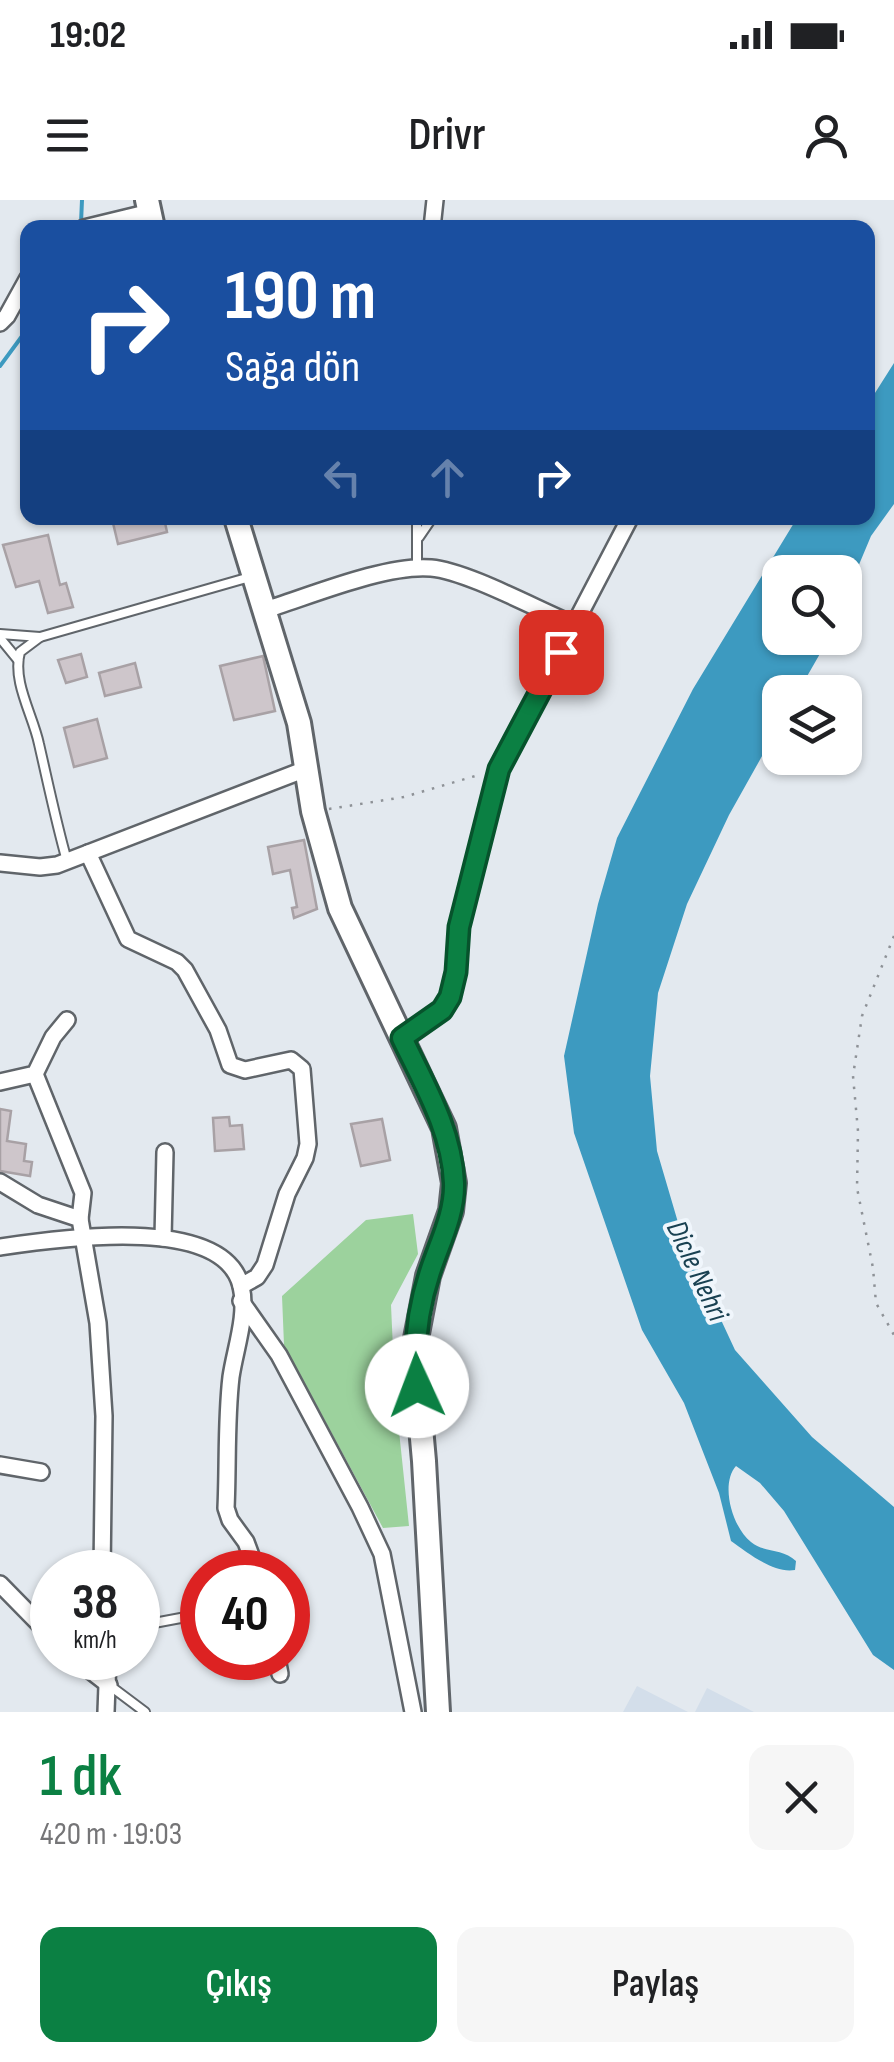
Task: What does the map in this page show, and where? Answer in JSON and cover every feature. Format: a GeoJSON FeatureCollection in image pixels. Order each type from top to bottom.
{"type":"FeatureCollection","features":[{"type":"Feature","properties":{"kind":"street"},"geometry":{"type":"LineString","coordinates":[[121,220],[150,213]]}},
{"type":"Feature","properties":{"kind":"street"},"geometry":{"type":"LineString","coordinates":[[0,323],[20,293]]}},
{"type":"Feature","properties":{"kind":"street"},"geometry":{"type":"LineString","coordinates":[[238,525],[300,723],[313,811],[340,908],[444,1128],[454,1183],[451,1211],[420,1307],[414,1349],[438,1712]]}},
{"type":"Feature","properties":{"kind":"street"},"geometry":{"type":"LineString","coordinates":[[402,1038],[442,1010],[450,997],[459,927],[499,769],[626,525]]}},
{"type":"Feature","properties":{"kind":"street"},"geometry":{"type":"LineString","coordinates":[[265,610],[400,570],[417,569],[454,572],[576,625]]}},
{"type":"Feature","properties":{"kind":"street"},"geometry":{"type":"LineString","coordinates":[[0,863],[40,867],[66,861],[306,769]]}},
{"type":"Feature","properties":{"kind":"street"},"geometry":{"type":"LineString","coordinates":[[88,853],[128,940],[177,962],[184,970],[218,1030],[230,1065],[245,1070],[292,1060],[302,1069],[308,1144],[305,1158],[287,1194],[265,1265],[241,1293],[242,1321],[231,1378],[226,1508],[249,1550]]}},
{"type":"Feature","properties":{"kind":"street"},"geometry":{"type":"LineString","coordinates":[[0,1082],[35,1074],[66,1020]]}},
{"type":"Feature","properties":{"kind":"street"},"geometry":{"type":"LineString","coordinates":[[35,1074],[83,1193],[80,1220],[98,1323],[103,1398],[102,1550]]}},
{"type":"Feature","properties":{"kind":"street"},"geometry":{"type":"LineString","coordinates":[[163,1238],[164,1152]]}},
{"type":"Feature","properties":{"kind":"street"},"geometry":{"type":"LineString","coordinates":[[0,1182],[38,1204],[80,1220]]}},
{"type":"Feature","properties":{"kind":"street"},"geometry":{"type":"LineString","coordinates":[[0,1247],[83,1237],[163,1238],[190,1244],[228,1263],[382,1554],[413,1712]]}},
{"type":"Feature","properties":{"kind":"street"},"geometry":{"type":"LineString","coordinates":[[0,1466],[41,1472]]}},
{"type":"Feature","properties":{"kind":"street"},"geometry":{"type":"LineString","coordinates":[[0,1584],[30,1615]]}},
{"type":"Feature","properties":{"kind":"street"},"geometry":{"type":"LineString","coordinates":[[102,1680],[109,1686]]}},
{"type":"Feature","properties":{"kind":"street"},"geometry":{"type":"LineString","coordinates":[[106,1712],[109,1680]]}},
{"type":"Feature","properties":{"kind":"lane"},"geometry":{"type":"LineString","coordinates":[[417,525],[417,569]]}},
{"type":"Feature","properties":{"kind":"lane"},"geometry":{"type":"LineString","coordinates":[[419,537],[427,525]]}},
{"type":"Feature","properties":{"kind":"lane"},"geometry":{"type":"LineString","coordinates":[[0,636],[40,637],[254,576]]}},
{"type":"Feature","properties":{"kind":"lane"},"geometry":{"type":"LineString","coordinates":[[0,636],[18,660],[66,861]]}},
{"type":"Feature","properties":{"kind":"lane"},"geometry":{"type":"LineString","coordinates":[[18,660],[20,652],[40,637]]}},
{"type":"Feature","properties":{"kind":"lane"},"geometry":{"type":"LineString","coordinates":[[109,1686],[145,1712]]}},
{"type":"Feature","properties":{"kind":"path"},"geometry":{"type":"LineString","coordinates":[[313,811],[404,797],[499,769]]}},
{"type":"Feature","properties":{"kind":"path"},"geometry":{"type":"LineString","coordinates":[[894,936],[862,1016],[853,1076],[858,1131],[857,1188],[876,1302],[894,1335]]}},
{"type":"Feature","properties":{"kind":"shaded area"},"geometry":{"type":"Polygon","coordinates":[[[637,1686],[688,1712],[623,1712],[637,1686]]]}},
{"type":"Feature","properties":{"kind":"shaded area"},"geometry":{"type":"Polygon","coordinates":[[[707,1688],[754,1712],[695,1712],[707,1688]]]}},
{"type":"Feature","properties":{"kind":"green space"},"geometry":{"type":"Polygon","coordinates":[[[413,1214],[418,1254],[391,1305],[395,1393],[409,1526],[383,1528],[284,1345],[282,1296],[366,1220],[413,1214]]]}},
{"type":"Feature","properties":{"kind":"water"},"geometry":{"type":"Polygon","coordinates":[[[894,363],[894,504],[871,536],[862,557],[774,555],[793,525],[875,525],[875,393],[894,363]]]}},
{"type":"Feature","properties":{"kind":"water","name":"Dicle Nehri"},"geometry":{"type":"Polygon","coordinates":[[[762,576],[762,655],[819,655],[808,675],[762,675],[762,756],[687,904],[658,993],[650,1076],[657,1151],[682,1236],[735,1350],[812,1437],[894,1507],[894,1670],[873,1655],[784,1511],[760,1483],[736,1466],[729,1494],[738,1526],[756,1545],[791,1557],[796,1561],[795,1570],[770,1566],[731,1541],[719,1493],[684,1403],[642,1330],[574,1133],[564,1056],[598,904],[617,838],[693,689],[762,576]]]}},
{"type":"Feature","properties":{"kind":"building"},"geometry":{"type":"Polygon","coordinates":[[[113,525],[166,525],[167,532],[118,544],[113,525]]]}},
{"type":"Feature","properties":{"kind":"building"},"geometry":{"type":"Polygon","coordinates":[[[48,535],[60,585],[66,583],[73,607],[48,613],[39,581],[16,587],[3,545],[48,535]]]}},
{"type":"Feature","properties":{"kind":"building"},"geometry":{"type":"Polygon","coordinates":[[[81,654],[87,677],[66,683],[58,660],[81,654]]]}},
{"type":"Feature","properties":{"kind":"building"},"geometry":{"type":"Polygon","coordinates":[[[263,656],[275,711],[234,720],[220,666],[263,656]]]}},
{"type":"Feature","properties":{"kind":"building"},"geometry":{"type":"Polygon","coordinates":[[[135,663],[141,687],[105,696],[99,673],[135,663]]]}},
{"type":"Feature","properties":{"kind":"building"},"geometry":{"type":"Polygon","coordinates":[[[97,719],[107,758],[74,767],[64,728],[97,719]]]}},
{"type":"Feature","properties":{"kind":"building"},"geometry":{"type":"Polygon","coordinates":[[[304,840],[317,909],[294,918],[292,908],[297,907],[290,870],[273,874],[268,847],[304,840]]]}},
{"type":"Feature","properties":{"kind":"building"},"geometry":{"type":"Polygon","coordinates":[[[0,1109],[11,1111],[7,1141],[26,1144],[24,1161],[32,1162],[30,1176],[0,1171],[0,1109]]]}},
{"type":"Feature","properties":{"kind":"building"},"geometry":{"type":"Polygon","coordinates":[[[229,1117],[230,1126],[242,1125],[244,1149],[215,1151],[213,1118],[229,1117]]]}},
{"type":"Feature","properties":{"kind":"building"},"geometry":{"type":"Polygon","coordinates":[[[382,1119],[390,1160],[361,1166],[351,1124],[382,1119]]]}},
{"type":"Feature","properties":{"kind":"waterway"},"geometry":{"type":"LineString","coordinates":[[81,220],[82,200]]}},
{"type":"Feature","properties":{"kind":"waterway"},"geometry":{"type":"LineString","coordinates":[[0,366],[20,339]]}},
{"type":"Feature","properties":{"kind":"route"},"geometry":{"type":"LineString","coordinates":[[417,1386],[416,1322],[451,1211],[454,1183],[444,1128],[402,1038],[442,1010],[450,997],[459,927],[499,769],[561,652]]}}]}
